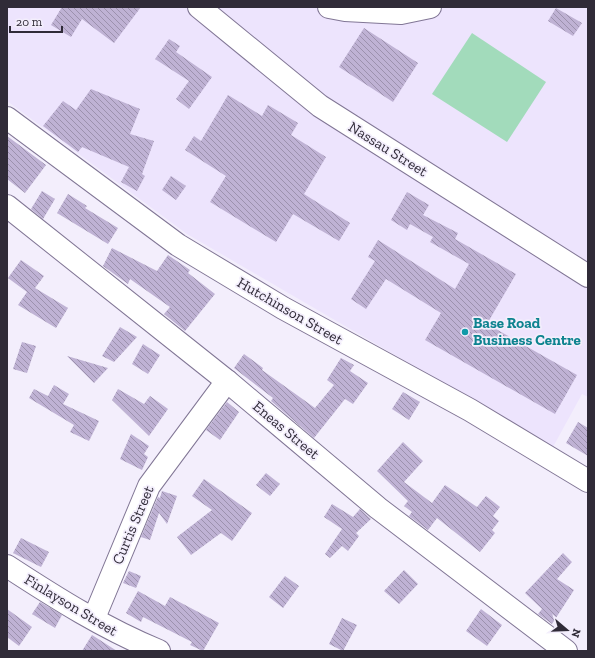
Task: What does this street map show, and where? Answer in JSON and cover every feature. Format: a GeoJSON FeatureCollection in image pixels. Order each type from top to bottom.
{"type":"FeatureCollection","features":[{"type":"Feature","properties":{"kind":"street","name":"Nassau Street"},"geometry":{"type":"LineString","coordinates":[[199,7],[320,106],[588,276]]}},
{"type":"Feature","properties":{"kind":"street"},"geometry":{"type":"LineString","coordinates":[[329,7],[345,10],[401,13],[430,7]]}},
{"type":"Feature","properties":{"kind":"street","name":"Hutchinson Street"},"geometry":{"type":"LineString","coordinates":[[7,118],[178,245],[282,308],[470,410],[588,481]]}},
{"type":"Feature","properties":{"kind":"street","name":"Eneas Street"},"geometry":{"type":"LineString","coordinates":[[7,206],[227,381],[378,508],[566,651]]}},
{"type":"Feature","properties":{"kind":"street","name":"Curtis Street"},"geometry":{"type":"LineString","coordinates":[[94,618],[149,486],[227,381]]}},
{"type":"Feature","properties":{"kind":"street","name":"Finlayson Street"},"geometry":{"type":"LineString","coordinates":[[7,566],[56,598],[94,618],[125,644],[159,651]]}},
{"type":"Feature","properties":{"kind":"shaded area"},"geometry":{"type":"Polygon","coordinates":[[[7,7],[588,7],[588,397],[582,394],[553,447],[187,234],[7,101],[7,7]]]}},
{"type":"Feature","properties":{"kind":"green space"},"geometry":{"type":"Polygon","coordinates":[[[472,33],[546,82],[507,142],[432,94],[472,33]]]}},
{"type":"Feature","properties":{"kind":"building"},"geometry":{"type":"Polygon","coordinates":[[[62,7],[141,7],[114,43],[82,19],[71,37],[51,25],[62,7]]]}},
{"type":"Feature","properties":{"kind":"building"},"geometry":{"type":"Polygon","coordinates":[[[556,8],[582,23],[573,36],[548,21],[556,8]]]}},
{"type":"Feature","properties":{"kind":"building"},"geometry":{"type":"Polygon","coordinates":[[[364,28],[418,63],[393,102],[339,67],[364,28]]]}},
{"type":"Feature","properties":{"kind":"building"},"geometry":{"type":"Polygon","coordinates":[[[169,39],[180,46],[176,52],[212,77],[189,109],[176,99],[189,81],[155,59],[169,39]]]}},
{"type":"Feature","properties":{"kind":"building"},"geometry":{"type":"Polygon","coordinates":[[[91,89],[140,109],[130,134],[154,141],[142,174],[145,176],[137,191],[121,182],[129,167],[82,147],[78,152],[43,126],[63,101],[76,110],[91,89]]]}},
{"type":"Feature","properties":{"kind":"building"},"geometry":{"type":"Polygon","coordinates":[[[228,95],[262,116],[268,105],[298,123],[291,135],[326,157],[304,194],[350,223],[339,241],[293,214],[276,242],[210,202],[226,176],[185,150],[194,136],[201,141],[228,95]]]}},
{"type":"Feature","properties":{"kind":"building"},"geometry":{"type":"Polygon","coordinates":[[[7,136],[46,165],[25,193],[7,179],[7,136]]]}},
{"type":"Feature","properties":{"kind":"building"},"geometry":{"type":"Polygon","coordinates":[[[171,176],[186,186],[176,200],[162,190],[171,176]]]}},
{"type":"Feature","properties":{"kind":"building"},"geometry":{"type":"Polygon","coordinates":[[[42,191],[55,199],[43,219],[31,209],[42,191]]]}},
{"type":"Feature","properties":{"kind":"building","name":"Base Road Business Centre"},"geometry":{"type":"Polygon","coordinates":[[[407,192],[429,205],[423,215],[458,233],[455,239],[516,274],[487,324],[577,375],[555,414],[425,340],[441,313],[386,279],[366,309],[351,299],[375,261],[368,257],[378,240],[455,289],[469,264],[430,242],[433,237],[410,224],[407,230],[391,220],[407,192]]]}},
{"type":"Feature","properties":{"kind":"building"},"geometry":{"type":"Polygon","coordinates":[[[68,194],[87,206],[85,208],[118,228],[108,244],[57,213],[68,194]]]}},
{"type":"Feature","properties":{"kind":"building"},"geometry":{"type":"Polygon","coordinates":[[[112,248],[157,271],[168,255],[190,270],[188,273],[215,294],[185,331],[164,314],[170,307],[130,279],[128,284],[103,266],[112,248]]]}},
{"type":"Feature","properties":{"kind":"building"},"geometry":{"type":"Polygon","coordinates":[[[21,260],[44,276],[35,288],[68,308],[56,328],[18,305],[27,292],[8,278],[21,260]]]}},
{"type":"Feature","properties":{"kind":"building"},"geometry":{"type":"Polygon","coordinates":[[[120,327],[137,337],[114,362],[102,356],[120,327]]]}},
{"type":"Feature","properties":{"kind":"building"},"geometry":{"type":"Polygon","coordinates":[[[22,342],[36,346],[27,373],[13,369],[22,342]]]}},
{"type":"Feature","properties":{"kind":"building"},"geometry":{"type":"Polygon","coordinates":[[[143,344],[160,355],[148,374],[132,364],[143,344]]]}},
{"type":"Feature","properties":{"kind":"building"},"geometry":{"type":"Polygon","coordinates":[[[244,354],[263,368],[262,370],[315,408],[334,385],[327,380],[341,358],[354,365],[350,371],[368,383],[353,404],[345,399],[314,438],[271,401],[273,398],[234,368],[244,354]]]}},
{"type":"Feature","properties":{"kind":"building"},"geometry":{"type":"Polygon","coordinates":[[[67,356],[108,368],[94,383],[67,356]]]}},
{"type":"Feature","properties":{"kind":"building"},"geometry":{"type":"Polygon","coordinates":[[[54,385],[69,394],[63,404],[99,421],[89,441],[70,432],[74,425],[29,398],[34,389],[48,396],[54,385]]]}},
{"type":"Feature","properties":{"kind":"building"},"geometry":{"type":"Polygon","coordinates":[[[118,389],[144,404],[150,396],[168,409],[149,436],[112,400],[118,389]]]}},
{"type":"Feature","properties":{"kind":"building"},"geometry":{"type":"Polygon","coordinates":[[[403,392],[420,402],[409,420],[392,409],[403,392]]]}},
{"type":"Feature","properties":{"kind":"building"},"geometry":{"type":"Polygon","coordinates":[[[227,402],[239,412],[220,440],[206,430],[227,402]]]}},
{"type":"Feature","properties":{"kind":"building"},"geometry":{"type":"Polygon","coordinates":[[[578,422],[588,428],[588,456],[566,443],[578,422]]]}},
{"type":"Feature","properties":{"kind":"building"},"geometry":{"type":"Polygon","coordinates":[[[131,434],[149,446],[144,454],[148,457],[142,470],[120,459],[131,434]]]}},
{"type":"Feature","properties":{"kind":"building"},"geometry":{"type":"Polygon","coordinates":[[[403,442],[423,461],[404,482],[432,503],[445,485],[477,507],[486,496],[500,507],[493,516],[499,521],[492,530],[495,533],[480,552],[437,518],[428,530],[409,516],[412,512],[404,506],[408,501],[377,471],[403,442]]]}},
{"type":"Feature","properties":{"kind":"building"},"geometry":{"type":"Polygon","coordinates":[[[266,473],[280,484],[270,496],[256,485],[266,473]]]}},
{"type":"Feature","properties":{"kind":"building"},"geometry":{"type":"Polygon","coordinates":[[[204,479],[252,513],[232,541],[221,533],[191,555],[177,537],[212,510],[192,496],[204,479]]]}},
{"type":"Feature","properties":{"kind":"building"},"geometry":{"type":"Polygon","coordinates":[[[162,491],[177,496],[167,524],[159,513],[150,540],[141,537],[158,497],[160,498],[162,491]]]}},
{"type":"Feature","properties":{"kind":"building"},"geometry":{"type":"Polygon","coordinates":[[[332,504],[353,517],[360,509],[371,519],[356,533],[359,536],[348,551],[342,546],[330,558],[325,554],[342,529],[324,517],[332,504]]]}},
{"type":"Feature","properties":{"kind":"building"},"geometry":{"type":"Polygon","coordinates":[[[21,538],[49,552],[41,567],[13,553],[21,538]]]}},
{"type":"Feature","properties":{"kind":"building"},"geometry":{"type":"Polygon","coordinates":[[[563,553],[572,562],[557,579],[574,590],[552,624],[538,614],[542,609],[525,593],[563,553]]]}},
{"type":"Feature","properties":{"kind":"building"},"geometry":{"type":"Polygon","coordinates":[[[404,570],[418,584],[399,604],[384,591],[404,570]]]}},
{"type":"Feature","properties":{"kind":"building"},"geometry":{"type":"Polygon","coordinates":[[[129,571],[141,576],[136,588],[123,583],[129,571]]]}},
{"type":"Feature","properties":{"kind":"building"},"geometry":{"type":"Polygon","coordinates":[[[285,576],[299,586],[283,608],[269,597],[285,576]]]}},
{"type":"Feature","properties":{"kind":"building"},"geometry":{"type":"Polygon","coordinates":[[[138,591],[165,606],[170,597],[219,623],[203,651],[190,645],[192,642],[143,617],[141,622],[126,613],[138,591]]]}},
{"type":"Feature","properties":{"kind":"building"},"geometry":{"type":"Polygon","coordinates":[[[40,602],[62,615],[55,628],[32,614],[40,602]]]}},
{"type":"Feature","properties":{"kind":"building"},"geometry":{"type":"Polygon","coordinates":[[[7,609],[32,627],[19,646],[7,637],[7,609]]]}},
{"type":"Feature","properties":{"kind":"building"},"geometry":{"type":"Polygon","coordinates":[[[481,609],[502,625],[487,646],[466,631],[481,609]]]}},
{"type":"Feature","properties":{"kind":"building"},"geometry":{"type":"Polygon","coordinates":[[[342,618],[357,625],[343,651],[329,644],[342,618]]]}},
{"type":"Feature","properties":{"kind":"building"},"geometry":{"type":"Polygon","coordinates":[[[92,635],[117,651],[82,651],[92,635]]]}},
{"type":"Feature","properties":{"kind":"place","name":"Base Road Business Centre"},"geometry":{"type":"Point","coordinates":[465,332]}}]}
